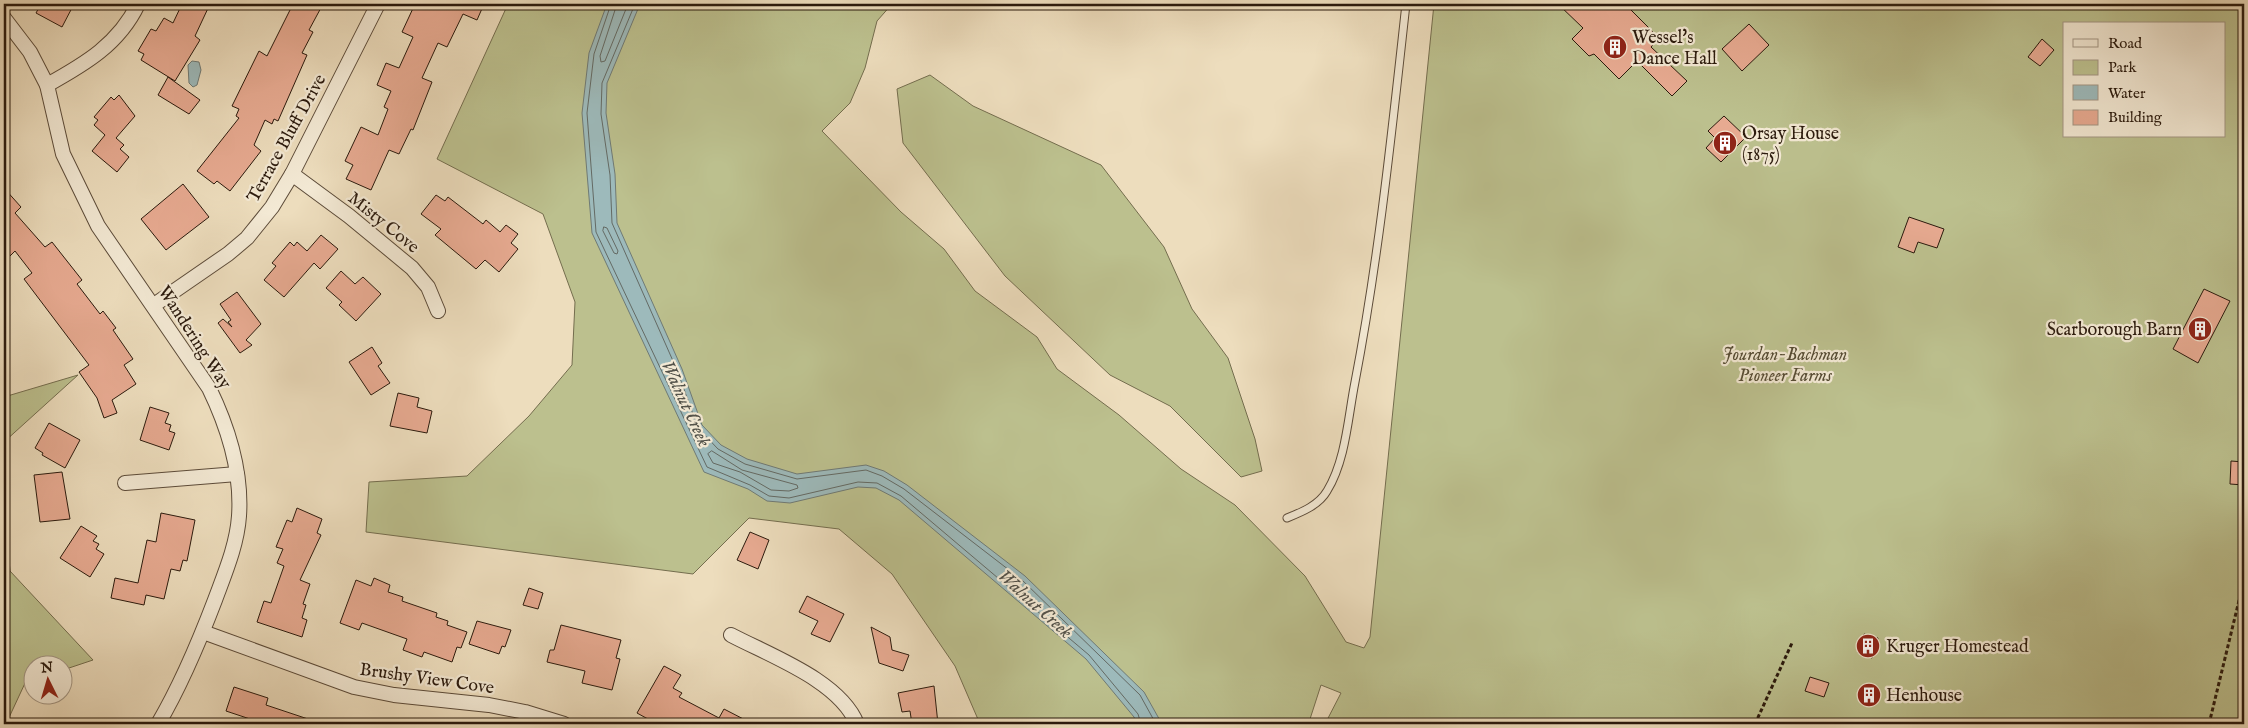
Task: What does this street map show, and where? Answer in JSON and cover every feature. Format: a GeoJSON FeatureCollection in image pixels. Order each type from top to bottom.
{"type":"FeatureCollection","features":[{"type":"Feature","properties":{"kind":"street"},"geometry":{"type":"LineString","coordinates":[[48,85],[81,66],[118,37],[138,4]]}},
{"type":"Feature","properties":{"kind":"street","name":"Terrace Bluff Drive"},"geometry":{"type":"LineString","coordinates":[[154,305],[210,268],[247,238],[272,207],[292,174],[378,4]]}},
{"type":"Feature","properties":{"kind":"street","name":"Wandering Way"},"geometry":{"type":"LineString","coordinates":[[4,18],[30,52],[48,85],[64,154],[98,226],[191,359],[212,395],[227,434],[237,474],[239,516],[230,560],[203,632],[158,724]]}},
{"type":"Feature","properties":{"kind":"street","name":"Misty Cove"},"geometry":{"type":"LineString","coordinates":[[292,174],[349,216],[412,268],[428,287],[438,311]]}},
{"type":"Feature","properties":{"kind":"street"},"geometry":{"type":"LineString","coordinates":[[125,483],[237,474]]}},
{"type":"Feature","properties":{"kind":"street","name":"Brushy View Cove"},"geometry":{"type":"LineString","coordinates":[[203,632],[354,687],[394,695],[489,705],[525,712],[564,724]]}},
{"type":"Feature","properties":{"kind":"street"},"geometry":{"type":"LineString","coordinates":[[731,635],[825,686],[841,699],[857,724]]}},
{"type":"Feature","properties":{"kind":"lane"},"geometry":{"type":"LineString","coordinates":[[1287,518],[1307,510],[1326,493],[1339,468],[1366,324],[1394,118],[1406,4]]}},
{"type":"Feature","properties":{"kind":"path"},"geometry":{"type":"LineString","coordinates":[[2209,724],[2244,580]]}},
{"type":"Feature","properties":{"kind":"path"},"geometry":{"type":"LineString","coordinates":[[1755,724],[1792,643]]}},
{"type":"Feature","properties":{"kind":"green space","name":"Jourdan-Bachman Pioneer Farms"},"geometry":{"type":"Polygon","coordinates":[[[508,4],[892,4],[877,21],[865,68],[850,103],[822,131],[901,212],[944,249],[975,291],[1037,337],[1057,369],[1119,415],[1181,469],[1235,505],[1305,576],[1346,642],[1364,648],[1370,637],[1434,4],[2244,4],[2244,724],[1325,724],[1341,693],[1321,685],[1310,719],[1319,724],[980,724],[955,666],[892,574],[839,529],[749,518],[693,574],[366,532],[369,482],[467,476],[529,416],[572,365],[575,302],[543,214],[437,159],[508,4]]]}},
{"type":"Feature","properties":{"kind":"green space"},"geometry":{"type":"Polygon","coordinates":[[[930,75],[973,106],[1101,165],[1164,247],[1192,309],[1228,358],[1255,439],[1262,471],[1241,477],[1170,406],[1110,375],[1005,276],[903,143],[897,89],[930,75]]]}},
{"type":"Feature","properties":{"kind":"green space"},"geometry":{"type":"Polygon","coordinates":[[[78,375],[4,442],[4,397],[78,375]]]}},
{"type":"Feature","properties":{"kind":"green space"},"geometry":{"type":"Polygon","coordinates":[[[4,508],[10,571],[93,660],[72,667],[72,656],[22,656],[22,690],[6,724],[4,724],[4,508]]]}},
{"type":"Feature","properties":{"kind":"water","name":"Walnut Creek"},"geometry":{"type":"Polygon","coordinates":[[[607,4],[640,4],[607,83],[606,113],[615,174],[617,223],[682,369],[702,425],[721,445],[747,459],[797,474],[866,465],[884,471],[907,485],[1025,576],[1144,692],[1162,724],[1137,724],[1134,717],[1086,659],[899,500],[876,488],[858,487],[790,503],[767,501],[748,489],[704,472],[592,233],[582,113],[589,53],[607,4]]]}},
{"type":"Feature","properties":{"kind":"water"},"geometry":{"type":"Polygon","coordinates":[[[192,61],[199,62],[201,70],[197,85],[193,87],[189,83],[188,65],[192,61]]]}},
{"type":"Feature","properties":{"kind":"building"},"geometry":{"type":"Polygon","coordinates":[[[41,4],[74,4],[62,27],[36,13],[41,4]]]}},
{"type":"Feature","properties":{"kind":"building"},"geometry":{"type":"Polygon","coordinates":[[[182,4],[210,4],[195,36],[200,40],[175,81],[141,60],[144,54],[138,51],[151,29],[156,31],[164,18],[173,23],[182,4]]]}},
{"type":"Feature","properties":{"kind":"building"},"geometry":{"type":"Polygon","coordinates":[[[293,4],[323,4],[309,30],[313,32],[302,53],[307,55],[278,121],[274,119],[272,124],[265,120],[254,145],[261,151],[230,191],[217,181],[214,184],[197,171],[239,118],[236,116],[239,109],[232,106],[259,51],[267,56],[293,4]]]}},
{"type":"Feature","properties":{"kind":"building"},"geometry":{"type":"Polygon","coordinates":[[[415,4],[484,4],[477,20],[463,14],[447,47],[438,43],[422,78],[432,82],[413,130],[411,129],[399,154],[389,150],[371,190],[346,179],[353,165],[345,161],[361,127],[378,135],[388,109],[384,107],[391,91],[377,85],[386,63],[399,68],[413,37],[402,32],[415,4]]]}},
{"type":"Feature","properties":{"kind":"building","name":"Wessel's Dance Hall"},"geometry":{"type":"Polygon","coordinates":[[[1558,4],[1625,4],[1659,38],[1651,47],[1687,81],[1672,96],[1637,61],[1619,79],[1594,54],[1589,56],[1572,39],[1583,28],[1558,4]]]}},
{"type":"Feature","properties":{"kind":"building"},"geometry":{"type":"Polygon","coordinates":[[[1749,24],[1769,45],[1742,71],[1722,49],[1749,24]]]}},
{"type":"Feature","properties":{"kind":"building"},"geometry":{"type":"Polygon","coordinates":[[[2042,39],[2054,50],[2040,66],[2028,57],[2042,39]]]}},
{"type":"Feature","properties":{"kind":"building"},"geometry":{"type":"Polygon","coordinates":[[[168,77],[200,100],[189,114],[158,95],[168,77]]]}},
{"type":"Feature","properties":{"kind":"building"},"geometry":{"type":"Polygon","coordinates":[[[119,95],[135,116],[116,138],[124,145],[120,149],[129,157],[117,172],[92,151],[105,135],[94,125],[98,120],[94,117],[111,97],[114,100],[119,95]]]}},
{"type":"Feature","properties":{"kind":"building","name":"Orsay House (1875)"},"geometry":{"type":"Polygon","coordinates":[[[1724,116],[1746,137],[1721,162],[1706,148],[1715,138],[1708,131],[1724,116]]]}},
{"type":"Feature","properties":{"kind":"building"},"geometry":{"type":"Polygon","coordinates":[[[183,184],[209,217],[166,250],[141,219],[183,184]]]}},
{"type":"Feature","properties":{"kind":"building"},"geometry":{"type":"Polygon","coordinates":[[[4,188],[21,207],[15,213],[45,247],[52,242],[82,280],[77,284],[100,314],[103,311],[116,328],[113,330],[133,359],[124,365],[136,384],[112,400],[117,413],[104,418],[97,398],[79,372],[89,365],[24,279],[32,273],[15,251],[10,256],[4,249],[4,188]]]}},
{"type":"Feature","properties":{"kind":"building"},"geometry":{"type":"Polygon","coordinates":[[[436,195],[445,201],[448,197],[483,224],[486,220],[500,232],[506,225],[518,234],[511,243],[518,249],[499,272],[485,260],[476,269],[435,235],[441,229],[421,214],[436,195]]]}},
{"type":"Feature","properties":{"kind":"building"},"geometry":{"type":"Polygon","coordinates":[[[1909,217],[1944,229],[1937,248],[1918,242],[1914,253],[1898,247],[1909,217]]]}},
{"type":"Feature","properties":{"kind":"building"},"geometry":{"type":"Polygon","coordinates":[[[321,235],[338,249],[320,269],[314,263],[284,297],[264,280],[276,266],[272,263],[290,242],[294,246],[297,242],[307,251],[321,235]]]}},
{"type":"Feature","properties":{"kind":"building"},"geometry":{"type":"Polygon","coordinates":[[[341,271],[355,284],[363,277],[381,294],[356,321],[339,305],[342,302],[326,288],[341,271]]]}},
{"type":"Feature","properties":{"kind":"building","name":"Scarborough Barn"},"geometry":{"type":"Polygon","coordinates":[[[2204,289],[2230,301],[2198,363],[2173,349],[2204,289]]]}},
{"type":"Feature","properties":{"kind":"building"},"geometry":{"type":"Polygon","coordinates":[[[237,292],[261,324],[246,340],[252,345],[240,353],[218,323],[223,319],[232,327],[228,322],[231,320],[220,304],[237,292]]]}},
{"type":"Feature","properties":{"kind":"building"},"geometry":{"type":"Polygon","coordinates":[[[372,347],[382,363],[378,366],[390,383],[371,395],[349,362],[372,347]]]}},
{"type":"Feature","properties":{"kind":"building"},"geometry":{"type":"Polygon","coordinates":[[[398,393],[419,398],[417,407],[432,411],[427,433],[390,426],[398,393]]]}},
{"type":"Feature","properties":{"kind":"building"},"geometry":{"type":"Polygon","coordinates":[[[150,407],[169,413],[165,423],[171,425],[169,431],[175,433],[169,450],[140,440],[150,407]]]}},
{"type":"Feature","properties":{"kind":"building"},"geometry":{"type":"Polygon","coordinates":[[[49,423],[80,440],[65,468],[42,455],[43,453],[35,448],[49,423]]]}},
{"type":"Feature","properties":{"kind":"building"},"geometry":{"type":"Polygon","coordinates":[[[2231,461],[2244,462],[2244,485],[2230,484],[2231,461]]]}},
{"type":"Feature","properties":{"kind":"building"},"geometry":{"type":"Polygon","coordinates":[[[62,472],[70,519],[40,522],[34,475],[62,472]]]}},
{"type":"Feature","properties":{"kind":"building"},"geometry":{"type":"Polygon","coordinates":[[[297,508],[322,519],[317,533],[321,535],[300,580],[310,584],[303,604],[306,605],[302,618],[307,620],[302,637],[257,622],[264,601],[271,603],[284,566],[277,563],[283,549],[276,547],[287,520],[292,522],[297,508]]]}},
{"type":"Feature","properties":{"kind":"building"},"geometry":{"type":"Polygon","coordinates":[[[161,513],[195,520],[187,561],[183,560],[180,571],[171,569],[164,599],[146,595],[144,605],[111,598],[115,578],[138,583],[147,540],[156,542],[161,513]]]}},
{"type":"Feature","properties":{"kind":"building"},"geometry":{"type":"Polygon","coordinates":[[[81,526],[97,536],[93,541],[99,544],[96,549],[104,554],[90,577],[60,558],[81,526]]]}},
{"type":"Feature","properties":{"kind":"building"},"geometry":{"type":"Polygon","coordinates":[[[750,532],[769,540],[758,569],[737,560],[750,532]]]}},
{"type":"Feature","properties":{"kind":"building"},"geometry":{"type":"Polygon","coordinates":[[[374,578],[390,585],[388,592],[403,597],[402,601],[437,613],[436,617],[448,621],[447,625],[467,632],[461,648],[457,647],[452,662],[424,652],[422,657],[403,650],[407,639],[362,623],[359,630],[340,623],[356,580],[371,586],[374,578]]]}},
{"type":"Feature","properties":{"kind":"building"},"geometry":{"type":"Polygon","coordinates":[[[529,588],[543,593],[538,609],[523,605],[529,588]]]}},
{"type":"Feature","properties":{"kind":"building"},"geometry":{"type":"Polygon","coordinates":[[[807,596],[844,614],[830,642],[811,634],[818,621],[799,612],[807,596]]]}},
{"type":"Feature","properties":{"kind":"building"},"geometry":{"type":"Polygon","coordinates":[[[477,621],[511,630],[505,647],[502,646],[499,654],[469,644],[477,621]]]}},
{"type":"Feature","properties":{"kind":"building"},"geometry":{"type":"Polygon","coordinates":[[[561,625],[621,640],[616,658],[620,659],[612,690],[582,683],[585,671],[547,662],[550,650],[554,650],[561,625]]]}},
{"type":"Feature","properties":{"kind":"building"},"geometry":{"type":"Polygon","coordinates":[[[871,627],[890,637],[892,650],[909,655],[903,671],[879,663],[871,627]]]}},
{"type":"Feature","properties":{"kind":"building","name":"Kruger Homestead"},"geometry":{"type":"Polygon","coordinates":[[[1864,634],[1878,638],[1872,658],[1858,653],[1864,634]]]}},
{"type":"Feature","properties":{"kind":"building"},"geometry":{"type":"Polygon","coordinates":[[[664,666],[681,675],[673,688],[682,693],[679,697],[719,718],[724,709],[753,724],[657,724],[637,713],[664,666]]]}},
{"type":"Feature","properties":{"kind":"building"},"geometry":{"type":"Polygon","coordinates":[[[1810,677],[1829,683],[1824,697],[1805,691],[1810,677]]]}},
{"type":"Feature","properties":{"kind":"building"},"geometry":{"type":"Polygon","coordinates":[[[934,686],[938,724],[912,724],[910,711],[902,712],[898,693],[934,686]]]}},
{"type":"Feature","properties":{"kind":"building"},"geometry":{"type":"Polygon","coordinates":[[[234,687],[268,698],[266,705],[317,722],[316,724],[265,724],[226,711],[234,687]]]}},
{"type":"Feature","properties":{"kind":"place","name":"Wessel's Dance Hall"},"geometry":{"type":"Point","coordinates":[1615,47]}},
{"type":"Feature","properties":{"kind":"place","name":"Orsay House (1875)"},"geometry":{"type":"Point","coordinates":[1725,143]}},
{"type":"Feature","properties":{"kind":"place","name":"Scarborough Barn"},"geometry":{"type":"Point","coordinates":[2200,329]}},
{"type":"Feature","properties":{"kind":"place","name":"Kruger Homestead"},"geometry":{"type":"Point","coordinates":[1868,646]}},
{"type":"Feature","properties":{"kind":"place","name":"Henhouse"},"geometry":{"type":"Point","coordinates":[1869,695]}}]}
